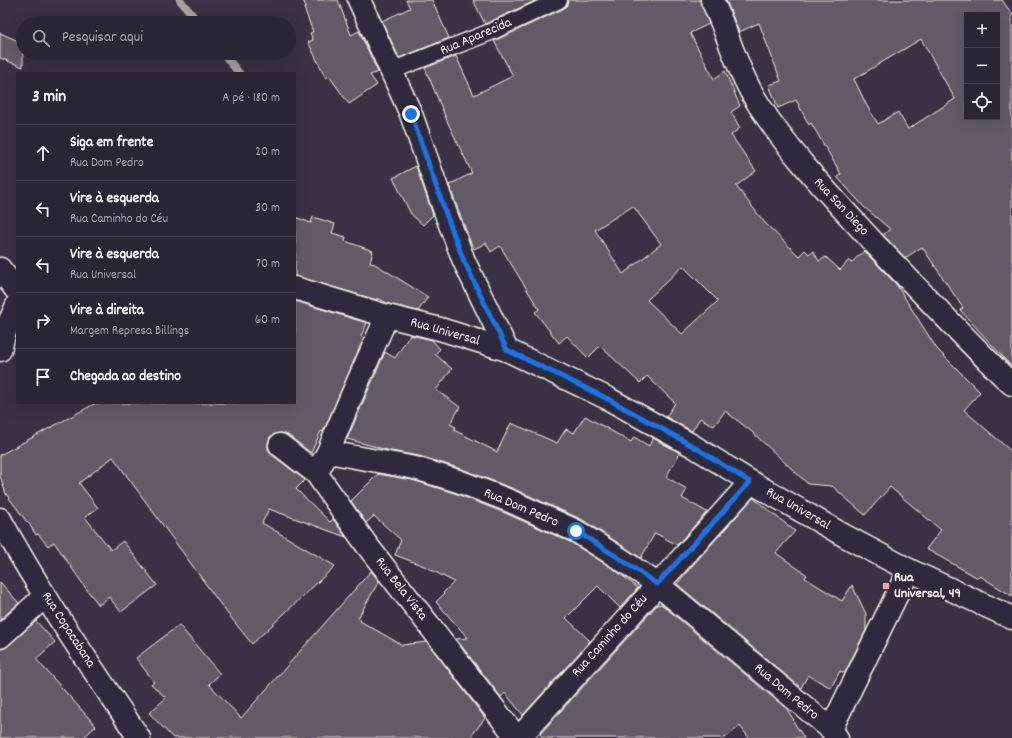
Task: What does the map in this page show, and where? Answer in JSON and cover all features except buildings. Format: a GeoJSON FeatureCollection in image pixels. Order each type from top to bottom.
{"type":"FeatureCollection","features":[{"type":"Feature","properties":{"kind":"street"},"geometry":{"type":"LineString","coordinates":[[358,0],[411,114],[464,261],[507,350]]}},
{"type":"Feature","properties":{"kind":"street","name":"Rua San Diego"},"geometry":{"type":"LineString","coordinates":[[712,0],[747,84],[758,105],[784,142],[818,183],[960,333],[1006,380],[1012,384]]}},
{"type":"Feature","properties":{"kind":"street"},"geometry":{"type":"LineString","coordinates":[[0,270],[16,290]]}},
{"type":"Feature","properties":{"kind":"street","name":"Rua Universal"},"geometry":{"type":"LineString","coordinates":[[296,288],[387,316],[440,329],[507,350],[620,406],[693,446],[750,482],[845,536],[909,570],[1012,618]]}},
{"type":"Feature","properties":{"kind":"street"},"geometry":{"type":"LineString","coordinates":[[0,350],[4,334],[16,307]]}},
{"type":"Feature","properties":{"kind":"street"},"geometry":{"type":"LineString","coordinates":[[316,473],[328,452],[387,316]]}},
{"type":"Feature","properties":{"kind":"street","name":"Rua Bela Vista"},"geometry":{"type":"LineString","coordinates":[[280,445],[316,473],[375,556],[518,738]]}},
{"type":"Feature","properties":{"kind":"street","name":"Rua Dom Pedro"},"geometry":{"type":"LineString","coordinates":[[328,452],[415,468],[458,481],[510,501],[576,531],[657,584],[834,734]]}},
{"type":"Feature","properties":{"kind":"street","name":"Rua Caminho do Céu"},"geometry":{"type":"LineString","coordinates":[[518,738],[750,482]]}},
{"type":"Feature","properties":{"kind":"street","name":"Rua Copacabana"},"geometry":{"type":"LineString","coordinates":[[0,519],[18,553],[45,596],[139,738]]}},
{"type":"Feature","properties":{"kind":"street"},"geometry":{"type":"LineString","coordinates":[[834,734],[909,570]]}},
{"type":"Feature","properties":{"kind":"street"},"geometry":{"type":"LineString","coordinates":[[0,637],[45,596]]}},
{"type":"Feature","properties":{"kind":"lane","name":"Rua Aparecida"},"geometry":{"type":"LineString","coordinates":[[391,71],[493,31],[559,0]]}},
{"type":"Feature","properties":{"kind":"waterway"},"geometry":{"type":"LineString","coordinates":[[180,0],[193,16]]}},
{"type":"Feature","properties":{"kind":"waterway"},"geometry":{"type":"LineString","coordinates":[[229,60],[238,72]]}},
{"type":"Feature","properties":{"kind":"place","name":"Rua Universal, 49"},"geometry":{"type":"Point","coordinates":[886,586]}},
{"type":"Feature","properties":{"kind":"route"},"geometry":{"type":"LineString","coordinates":[[411,114],[464,261],[507,350],[606,398],[693,446],[750,482],[657,584],[576,531]]}}]}
